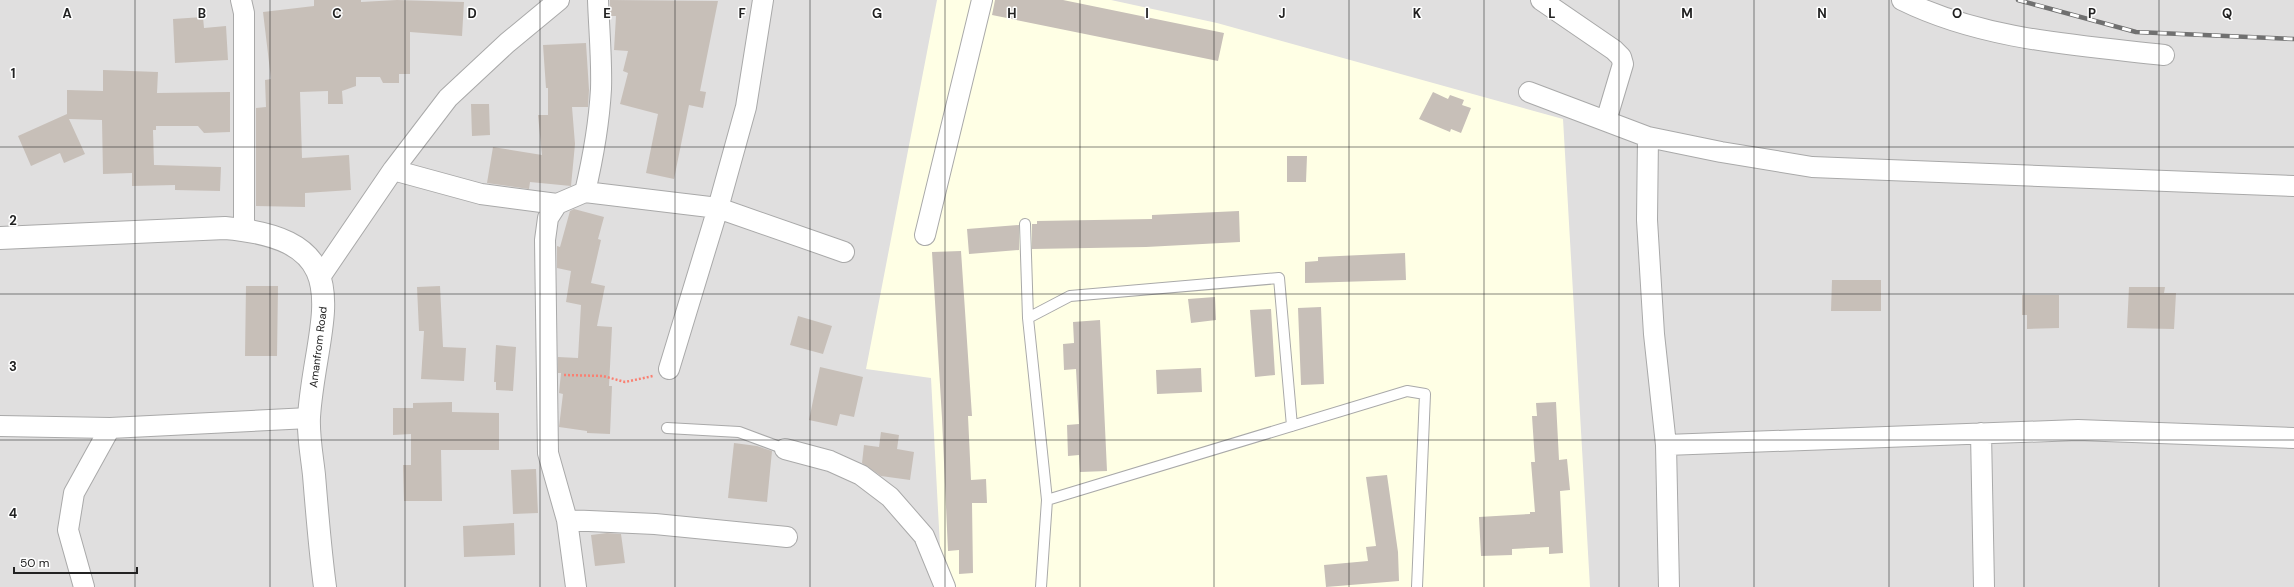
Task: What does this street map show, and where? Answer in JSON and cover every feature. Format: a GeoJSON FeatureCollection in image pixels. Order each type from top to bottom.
{"type":"FeatureCollection","features":[{"type":"Feature","properties":{"kind":"street"},"geometry":{"type":"LineString","coordinates":[[241,0],[244,13],[244,229]]}},
{"type":"Feature","properties":{"kind":"street"},"geometry":{"type":"LineString","coordinates":[[320,277],[393,170],[448,98],[508,43],[559,0]]}},
{"type":"Feature","properties":{"kind":"street"},"geometry":{"type":"LineString","coordinates":[[585,192],[594,151],[600,109],[601,87],[598,0]]}},
{"type":"Feature","properties":{"kind":"street"},"geometry":{"type":"LineString","coordinates":[[669,369],[718,208],[746,107],[763,0]]}},
{"type":"Feature","properties":{"kind":"street"},"geometry":{"type":"LineString","coordinates":[[925,235],[982,0]]}},
{"type":"Feature","properties":{"kind":"street"},"geometry":{"type":"LineString","coordinates":[[1541,0],[1622,57],[1623,64],[1606,121]]}},
{"type":"Feature","properties":{"kind":"street"},"geometry":{"type":"LineString","coordinates":[[1902,0],[1953,21],[1993,32],[2084,46],[2164,55]]}},
{"type":"Feature","properties":{"kind":"street"},"geometry":{"type":"LineString","coordinates":[[1529,92],[1648,137],[1812,167],[2294,186]]}},
{"type":"Feature","properties":{"kind":"street"},"geometry":{"type":"LineString","coordinates":[[1648,137],[1647,220],[1654,334],[1666,445],[1669,587]]}},
{"type":"Feature","properties":{"kind":"street"},"geometry":{"type":"LineString","coordinates":[[393,170],[481,194],[557,204],[585,192],[718,208],[844,252]]}},
{"type":"Feature","properties":{"kind":"street"},"geometry":{"type":"LineString","coordinates":[[557,204],[548,218],[545,240],[548,453],[567,520],[576,587]]}},
{"type":"Feature","properties":{"kind":"street","name":"Amanfrom Road"},"geometry":{"type":"LineString","coordinates":[[0,238],[181,229],[244,229],[283,239],[296,246],[306,256],[320,277],[323,319],[309,418],[325,587]]}},
{"type":"Feature","properties":{"kind":"street"},"geometry":{"type":"LineString","coordinates":[[0,426],[110,428],[309,418]]}},
{"type":"Feature","properties":{"kind":"street"},"geometry":{"type":"LineString","coordinates":[[84,587],[68,530],[74,493],[110,428]]}},
{"type":"Feature","properties":{"kind":"street"},"geometry":{"type":"LineString","coordinates":[[1666,445],[2085,430],[2294,438]]}},
{"type":"Feature","properties":{"kind":"street"},"geometry":{"type":"LineString","coordinates":[[1981,433],[1984,587]]}},
{"type":"Feature","properties":{"kind":"street"},"geometry":{"type":"LineString","coordinates":[[785,449],[830,461],[861,475],[890,497],[924,536],[946,587]]}},
{"type":"Feature","properties":{"kind":"street"},"geometry":{"type":"LineString","coordinates":[[567,520],[655,524],[787,537]]}},
{"type":"Feature","properties":{"kind":"lane"},"geometry":{"type":"LineString","coordinates":[[1025,224],[1028,318],[1047,500],[1041,587]]}},
{"type":"Feature","properties":{"kind":"lane"},"geometry":{"type":"LineString","coordinates":[[1028,318],[1070,296],[1279,278],[1292,426]]}},
{"type":"Feature","properties":{"kind":"lane"},"geometry":{"type":"LineString","coordinates":[[1047,500],[1407,391],[1425,394],[1417,587]]}},
{"type":"Feature","properties":{"kind":"lane"},"geometry":{"type":"LineString","coordinates":[[667,428],[739,432],[785,449]]}},
{"type":"Feature","properties":{"kind":"path"},"geometry":{"type":"LineString","coordinates":[[546,377],[566,375],[603,376],[624,382],[663,374],[669,369]]}},
{"type":"Feature","properties":{"kind":"shaded area"},"geometry":{"type":"Polygon","coordinates":[[[0,0],[2294,0],[2294,587],[0,587],[0,0]]]}},
{"type":"Feature","properties":{"kind":"shaded area"},"geometry":{"type":"Polygon","coordinates":[[[937,0],[1111,0],[1217,23],[1563,119],[1590,587],[956,587],[940,547],[931,378],[866,369],[937,0]]]}},
{"type":"Feature","properties":{"kind":"building"},"geometry":{"type":"Polygon","coordinates":[[[314,0],[361,0],[361,2],[397,0],[464,2],[462,36],[410,32],[410,74],[399,74],[399,83],[383,83],[380,77],[356,77],[356,86],[342,91],[343,104],[328,104],[328,91],[300,92],[302,158],[349,155],[351,190],[305,193],[305,207],[256,206],[256,108],[266,107],[265,80],[271,79],[263,12],[314,6],[314,0]]]}},
{"type":"Feature","properties":{"kind":"building"},"geometry":{"type":"Polygon","coordinates":[[[610,0],[718,1],[700,91],[706,92],[703,108],[689,105],[674,179],[646,173],[658,114],[620,104],[628,73],[623,71],[628,51],[614,50],[616,16],[610,16],[610,0]]]}},
{"type":"Feature","properties":{"kind":"building"},"geometry":{"type":"Polygon","coordinates":[[[995,0],[1063,0],[1224,33],[1218,61],[992,15],[995,0]]]}},
{"type":"Feature","properties":{"kind":"building"},"geometry":{"type":"Polygon","coordinates":[[[203,17],[204,28],[226,26],[228,60],[175,63],[173,19],[203,17]]]}},
{"type":"Feature","properties":{"kind":"building"},"geometry":{"type":"Polygon","coordinates":[[[586,43],[589,90],[588,107],[572,107],[575,144],[571,186],[530,182],[529,189],[487,183],[493,147],[542,155],[538,115],[548,115],[548,88],[546,88],[543,45],[586,43]]]}},
{"type":"Feature","properties":{"kind":"building"},"geometry":{"type":"Polygon","coordinates":[[[103,70],[158,72],[157,93],[230,92],[230,132],[204,133],[198,126],[156,126],[156,130],[153,130],[154,165],[221,167],[220,191],[175,190],[175,185],[132,186],[132,173],[103,174],[102,120],[69,119],[85,154],[64,163],[60,153],[31,166],[18,136],[67,114],[67,90],[103,91],[103,70]]]}},
{"type":"Feature","properties":{"kind":"building"},"geometry":{"type":"Polygon","coordinates":[[[1433,92],[1448,99],[1450,95],[1464,100],[1462,105],[1471,108],[1461,133],[1451,129],[1450,132],[1419,119],[1433,92]]]}},
{"type":"Feature","properties":{"kind":"building"},"geometry":{"type":"Polygon","coordinates":[[[471,104],[489,104],[490,135],[472,136],[471,104]]]}},
{"type":"Feature","properties":{"kind":"building"},"geometry":{"type":"Polygon","coordinates":[[[1287,156],[1307,156],[1306,182],[1287,182],[1287,156]]]}},
{"type":"Feature","properties":{"kind":"building"},"geometry":{"type":"Polygon","coordinates":[[[574,209],[604,217],[598,239],[601,240],[591,283],[605,286],[597,326],[612,327],[609,386],[612,386],[610,434],[587,433],[587,431],[559,427],[563,394],[559,393],[561,373],[558,373],[558,357],[578,358],[581,305],[566,302],[571,271],[557,268],[557,246],[560,247],[570,211],[574,209]]]}},
{"type":"Feature","properties":{"kind":"building"},"geometry":{"type":"Polygon","coordinates":[[[1239,211],[1240,242],[1146,247],[1032,249],[1032,224],[1037,224],[1037,221],[1152,219],[1152,215],[1239,211]]]}},
{"type":"Feature","properties":{"kind":"building"},"geometry":{"type":"Polygon","coordinates":[[[1019,225],[1019,250],[969,254],[967,229],[1019,225]]]}},
{"type":"Feature","properties":{"kind":"building"},"geometry":{"type":"Polygon","coordinates":[[[961,251],[972,416],[968,416],[971,480],[986,479],[987,503],[972,503],[973,573],[959,574],[959,550],[948,551],[932,252],[961,251]]]}},
{"type":"Feature","properties":{"kind":"building"},"geometry":{"type":"Polygon","coordinates":[[[1405,253],[1406,280],[1305,283],[1305,262],[1318,261],[1318,257],[1405,253]]]}},
{"type":"Feature","properties":{"kind":"building"},"geometry":{"type":"Polygon","coordinates":[[[1832,280],[1881,280],[1881,311],[1831,311],[1832,280]]]}},
{"type":"Feature","properties":{"kind":"building"},"geometry":{"type":"Polygon","coordinates":[[[246,286],[278,286],[277,356],[245,356],[246,286]]]}},
{"type":"Feature","properties":{"kind":"building"},"geometry":{"type":"Polygon","coordinates":[[[440,286],[443,347],[466,348],[464,381],[421,379],[424,331],[419,331],[417,287],[440,286]]]}},
{"type":"Feature","properties":{"kind":"building"},"geometry":{"type":"Polygon","coordinates":[[[2129,287],[2165,287],[2164,293],[2176,293],[2174,329],[2127,328],[2129,287]]]}},
{"type":"Feature","properties":{"kind":"building"},"geometry":{"type":"Polygon","coordinates":[[[2022,295],[2059,295],[2059,328],[2027,329],[2027,315],[2022,315],[2022,295]]]}},
{"type":"Feature","properties":{"kind":"building"},"geometry":{"type":"Polygon","coordinates":[[[1215,297],[1216,320],[1191,323],[1188,299],[1215,297]]]}},
{"type":"Feature","properties":{"kind":"building"},"geometry":{"type":"Polygon","coordinates":[[[1321,307],[1324,384],[1301,385],[1298,308],[1321,307]]]}},
{"type":"Feature","properties":{"kind":"building"},"geometry":{"type":"Polygon","coordinates":[[[1271,309],[1275,375],[1255,377],[1250,310],[1271,309]]]}},
{"type":"Feature","properties":{"kind":"building"},"geometry":{"type":"Polygon","coordinates":[[[798,316],[832,326],[823,354],[790,345],[798,316]]]}},
{"type":"Feature","properties":{"kind":"building"},"geometry":{"type":"Polygon","coordinates":[[[1100,320],[1107,471],[1080,472],[1079,455],[1068,456],[1067,425],[1079,424],[1076,369],[1064,370],[1063,344],[1074,343],[1073,322],[1100,320]]]}},
{"type":"Feature","properties":{"kind":"building"},"geometry":{"type":"Polygon","coordinates":[[[496,345],[516,347],[513,391],[496,390],[496,382],[494,382],[496,345]]]}},
{"type":"Feature","properties":{"kind":"building"},"geometry":{"type":"Polygon","coordinates":[[[820,367],[863,377],[854,417],[840,414],[837,426],[809,420],[820,367]]]}},
{"type":"Feature","properties":{"kind":"building"},"geometry":{"type":"Polygon","coordinates":[[[1201,368],[1202,392],[1157,394],[1156,370],[1201,368]]]}},
{"type":"Feature","properties":{"kind":"building"},"geometry":{"type":"Polygon","coordinates":[[[452,402],[452,412],[499,413],[499,450],[441,450],[442,501],[404,501],[403,465],[411,465],[411,434],[393,435],[393,408],[413,408],[413,403],[452,402]]]}},
{"type":"Feature","properties":{"kind":"building"},"geometry":{"type":"Polygon","coordinates":[[[1556,402],[1559,460],[1567,459],[1570,490],[1560,491],[1563,553],[1549,554],[1549,547],[1512,549],[1512,555],[1481,556],[1479,517],[1530,514],[1530,512],[1535,512],[1531,462],[1535,462],[1532,416],[1537,416],[1536,403],[1556,402]]]}},
{"type":"Feature","properties":{"kind":"building"},"geometry":{"type":"Polygon","coordinates":[[[881,432],[899,435],[897,449],[914,452],[910,480],[881,476],[862,463],[864,445],[879,447],[881,432]]]}},
{"type":"Feature","properties":{"kind":"building"},"geometry":{"type":"Polygon","coordinates":[[[734,443],[757,446],[772,451],[767,502],[728,498],[734,443]]]}},
{"type":"Feature","properties":{"kind":"building"},"geometry":{"type":"Polygon","coordinates":[[[536,469],[538,513],[513,514],[511,470],[536,469]]]}},
{"type":"Feature","properties":{"kind":"building"},"geometry":{"type":"Polygon","coordinates":[[[1387,475],[1398,552],[1399,581],[1326,587],[1324,565],[1368,561],[1366,547],[1376,546],[1366,477],[1387,475]]]}},
{"type":"Feature","properties":{"kind":"building"},"geometry":{"type":"Polygon","coordinates":[[[514,523],[515,555],[464,557],[463,526],[514,523]]]}},
{"type":"Feature","properties":{"kind":"building"},"geometry":{"type":"Polygon","coordinates":[[[607,533],[621,534],[625,563],[595,566],[591,535],[607,533]]]}},
{"type":"Feature","properties":{"kind":"railway"},"geometry":{"type":"LineString","coordinates":[[2018,0],[2136,32],[2294,39]]}}]}
